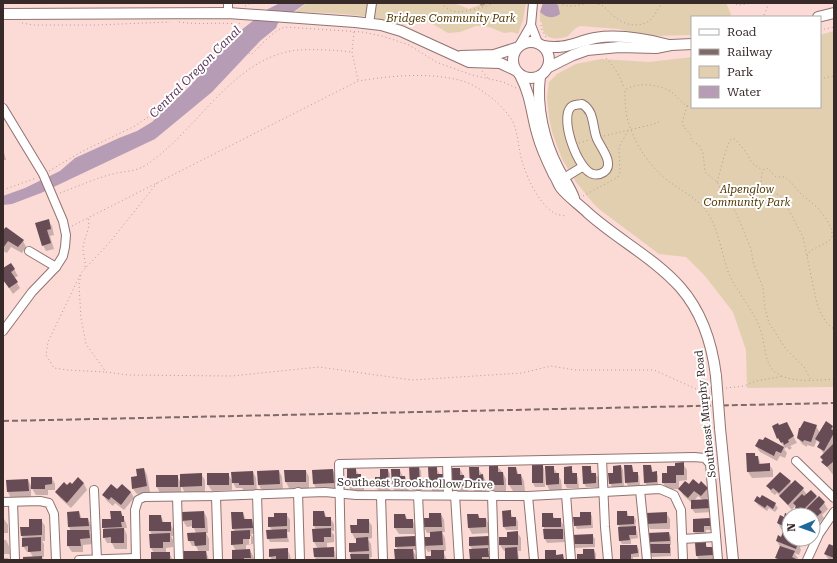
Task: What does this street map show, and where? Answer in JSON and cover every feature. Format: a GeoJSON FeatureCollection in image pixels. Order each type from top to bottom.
{"type":"FeatureCollection","features":[{"type":"Feature","properties":{"kind":"main road"},"geometry":{"type":"LineString","coordinates":[[3,14],[228,8],[255,15],[292,18],[355,27],[369,24],[401,31],[459,56],[469,62],[500,63],[530,78],[540,76],[547,68],[572,55],[587,50],[619,47],[656,48],[671,45],[691,44]]}},
{"type":"Feature","properties":{"kind":"main road"},"geometry":{"type":"LineString","coordinates":[[821,16],[834,13]]}},
{"type":"Feature","properties":{"kind":"main road"},"geometry":{"type":"LineString","coordinates":[[459,56],[494,55],[532,41],[564,47],[596,38],[611,36],[656,41],[671,45]]}},
{"type":"Feature","properties":{"kind":"main road"},"geometry":{"type":"LineString","coordinates":[[543,42],[549,57],[547,68]]}},
{"type":"Feature","properties":{"kind":"main road"},"geometry":{"type":"LineString","coordinates":[[518,46],[512,59],[518,73]]}},
{"type":"Feature","properties":{"kind":"main road","name":"Southeast Murphy Road"},"geometry":{"type":"LineString","coordinates":[[518,73],[528,92],[536,132],[543,153],[561,188],[598,222],[664,272],[680,287],[702,320],[713,355],[716,376],[733,560]]}},
{"type":"Feature","properties":{"kind":"main road","name":"Southeast Murphy Road"},"geometry":{"type":"LineString","coordinates":[[540,76],[538,88],[544,129],[558,169],[576,201]]}},
{"type":"Feature","properties":{"kind":"street"},"geometry":{"type":"LineString","coordinates":[[369,24],[372,3]]}},
{"type":"Feature","properties":{"kind":"street"},"geometry":{"type":"LineString","coordinates":[[518,46],[531,26],[533,3]]}},
{"type":"Feature","properties":{"kind":"street"},"geometry":{"type":"LineString","coordinates":[[531,26],[543,42]]}},
{"type":"Feature","properties":{"kind":"street"},"geometry":{"type":"LineString","coordinates":[[582,104],[587,107],[591,114],[597,137],[606,156],[608,168],[604,173],[599,174],[587,172],[582,167],[573,146],[566,122],[567,114],[570,108],[582,104]]}},
{"type":"Feature","properties":{"kind":"street"},"geometry":{"type":"LineString","coordinates":[[3,108],[43,175],[63,221],[65,230],[65,247],[63,256],[56,267],[32,292],[3,331]]}},
{"type":"Feature","properties":{"kind":"street"},"geometry":{"type":"LineString","coordinates":[[564,178],[582,167]]}},
{"type":"Feature","properties":{"kind":"street"},"geometry":{"type":"LineString","coordinates":[[29,251],[56,267]]}},
{"type":"Feature","properties":{"kind":"street"},"geometry":{"type":"LineString","coordinates":[[341,560],[339,464],[694,457],[705,458],[710,464],[718,560]]}},
{"type":"Feature","properties":{"kind":"street"},"geometry":{"type":"LineString","coordinates":[[602,459],[608,560]]}},
{"type":"Feature","properties":{"kind":"street"},"geometry":{"type":"LineString","coordinates":[[796,461],[834,498]]}},
{"type":"Feature","properties":{"kind":"street"},"geometry":{"type":"LineString","coordinates":[[447,462],[459,560]]}},
{"type":"Feature","properties":{"kind":"street","name":"Southeast Brookhollow Drive"},"geometry":{"type":"LineString","coordinates":[[136,559],[135,510],[138,500],[144,497],[216,496],[298,492],[325,492],[381,496],[528,496],[660,489],[674,495],[681,510],[682,539]]}},
{"type":"Feature","properties":{"kind":"street"},"geometry":{"type":"LineString","coordinates":[[94,490],[97,560]]}},
{"type":"Feature","properties":{"kind":"street"},"geometry":{"type":"LineString","coordinates":[[640,490],[647,560]]}},
{"type":"Feature","properties":{"kind":"street"},"geometry":{"type":"LineString","coordinates":[[298,492],[300,560]]}},
{"type":"Feature","properties":{"kind":"street"},"geometry":{"type":"LineString","coordinates":[[257,494],[259,560]]}},
{"type":"Feature","properties":{"kind":"street"},"geometry":{"type":"LineString","coordinates":[[566,494],[571,560]]}},
{"type":"Feature","properties":{"kind":"street"},"geometry":{"type":"LineString","coordinates":[[418,495],[421,560]]}},
{"type":"Feature","properties":{"kind":"street"},"geometry":{"type":"LineString","coordinates":[[492,495],[494,560]]}},
{"type":"Feature","properties":{"kind":"street"},"geometry":{"type":"LineString","coordinates":[[216,496],[218,560]]}},
{"type":"Feature","properties":{"kind":"street"},"geometry":{"type":"LineString","coordinates":[[381,496],[383,560]]}},
{"type":"Feature","properties":{"kind":"street"},"geometry":{"type":"LineString","coordinates":[[528,496],[534,560]]}},
{"type":"Feature","properties":{"kind":"street"},"geometry":{"type":"LineString","coordinates":[[177,497],[179,560]]}},
{"type":"Feature","properties":{"kind":"street"},"geometry":{"type":"LineString","coordinates":[[3,502],[40,501],[49,503],[54,514],[56,560]]}},
{"type":"Feature","properties":{"kind":"street"},"geometry":{"type":"LineString","coordinates":[[13,502],[15,560]]}},
{"type":"Feature","properties":{"kind":"street"},"geometry":{"type":"LineString","coordinates":[[807,560],[819,534],[834,512]]}},
{"type":"Feature","properties":{"kind":"street"},"geometry":{"type":"LineString","coordinates":[[683,560],[682,539],[716,537]]}},
{"type":"Feature","properties":{"kind":"street"},"geometry":{"type":"LineString","coordinates":[[80,560],[136,559]]}},
{"type":"Feature","properties":{"kind":"path"},"geometry":{"type":"LineString","coordinates":[[244,6],[251,3]]}},
{"type":"Feature","properties":{"kind":"path"},"geometry":{"type":"LineString","coordinates":[[441,3],[452,11],[460,12],[494,3]]}},
{"type":"Feature","properties":{"kind":"path"},"geometry":{"type":"LineString","coordinates":[[559,3],[568,6],[591,3],[604,6],[615,18],[633,25],[649,21],[662,3]]}},
{"type":"Feature","properties":{"kind":"path"},"geometry":{"type":"LineString","coordinates":[[732,3],[739,5],[753,3]]}},
{"type":"Feature","properties":{"kind":"path"},"geometry":{"type":"LineString","coordinates":[[764,15],[769,3]]}},
{"type":"Feature","properties":{"kind":"path"},"geometry":{"type":"LineString","coordinates":[[3,190],[43,175],[81,152],[135,126],[154,113],[192,77],[243,20]]}},
{"type":"Feature","properties":{"kind":"path"},"geometry":{"type":"LineString","coordinates":[[19,22],[33,25],[153,24],[175,21],[194,24],[238,24]]}},
{"type":"Feature","properties":{"kind":"path"},"geometry":{"type":"LineString","coordinates":[[541,25],[544,35],[543,42]]}},
{"type":"Feature","properties":{"kind":"path"},"geometry":{"type":"LineString","coordinates":[[355,27],[352,52],[358,81]]}},
{"type":"Feature","properties":{"kind":"path"},"geometry":{"type":"LineString","coordinates":[[229,34],[251,55],[281,28],[355,27],[394,39],[414,48],[436,62],[472,75],[502,82],[520,90]]}},
{"type":"Feature","properties":{"kind":"path"},"geometry":{"type":"LineString","coordinates":[[821,30],[834,27]]}},
{"type":"Feature","properties":{"kind":"path"},"geometry":{"type":"LineString","coordinates":[[51,194],[118,173],[133,171],[144,166],[170,147],[230,84],[255,65],[276,55],[297,50],[352,52]]}},
{"type":"Feature","properties":{"kind":"path"},"geometry":{"type":"LineString","coordinates":[[605,56],[621,79],[625,90],[625,107],[631,130],[649,162],[657,172],[698,203],[709,215],[716,229],[729,274],[757,321],[769,364],[774,371],[784,376],[796,379],[834,379]]}},
{"type":"Feature","properties":{"kind":"path"},"geometry":{"type":"LineString","coordinates":[[65,230],[358,81],[389,76],[436,77],[459,80],[480,89],[499,104],[512,121],[518,138],[522,163],[533,188],[545,205],[555,214],[565,216]]}},
{"type":"Feature","properties":{"kind":"path"},"geometry":{"type":"LineString","coordinates":[[821,79],[834,76]]}},
{"type":"Feature","properties":{"kind":"path"},"geometry":{"type":"LineString","coordinates":[[625,90],[631,86],[654,86],[670,92],[687,106]]}},
{"type":"Feature","properties":{"kind":"path"},"geometry":{"type":"LineString","coordinates":[[687,106],[691,105]]}},
{"type":"Feature","properties":{"kind":"path"},"geometry":{"type":"LineString","coordinates":[[687,106],[682,123],[691,135],[691,140],[699,145],[703,153],[705,172],[717,182],[724,196],[734,209],[751,249],[753,262],[763,288],[765,308],[769,323],[786,349],[804,367],[812,380]]}},
{"type":"Feature","properties":{"kind":"path"},"geometry":{"type":"LineString","coordinates":[[573,146],[597,137],[659,122]]}},
{"type":"Feature","properties":{"kind":"path"},"geometry":{"type":"LineString","coordinates":[[717,182],[728,145],[731,140],[736,139],[752,163],[762,170]]}},
{"type":"Feature","properties":{"kind":"path"},"geometry":{"type":"LineString","coordinates":[[762,170],[767,168],[776,177],[785,178],[790,181],[801,194],[818,208],[829,224],[832,230],[832,237],[829,241],[810,251],[807,256]]}},
{"type":"Feature","properties":{"kind":"path"},"geometry":{"type":"LineString","coordinates":[[762,170],[761,184],[763,190],[766,192],[778,193],[782,197],[802,237],[817,304],[828,325],[834,329]]}},
{"type":"Feature","properties":{"kind":"path"},"geometry":{"type":"LineString","coordinates":[[158,183],[110,242],[81,273],[48,342],[46,355],[54,368],[106,372],[128,376],[232,376],[319,367],[412,380],[522,373],[551,366],[575,370],[654,370],[696,389],[711,388]]}},
{"type":"Feature","properties":{"kind":"path"},"geometry":{"type":"LineString","coordinates":[[85,268],[86,260],[83,248],[90,224],[88,218]]}},
{"type":"Feature","properties":{"kind":"path"},"geometry":{"type":"LineString","coordinates":[[81,273],[79,292],[81,318],[86,344],[106,372]]}},
{"type":"Feature","properties":{"kind":"path"},"geometry":{"type":"LineString","coordinates":[[726,388],[744,386],[756,381],[784,376]]}},
{"type":"Feature","properties":{"kind":"green space","name":"Bridges Community Park"},"geometry":{"type":"Polygon","coordinates":[[[307,3],[454,3],[469,9],[484,3],[526,3],[523,20],[518,34],[512,32],[504,33],[489,27],[481,26],[476,26],[460,32],[448,33],[429,22],[406,22],[403,25],[363,16],[336,13],[295,12],[307,3]]]}},
{"type":"Feature","properties":{"kind":"green space"},"geometry":{"type":"Polygon","coordinates":[[[543,3],[726,3],[731,14],[730,16],[691,16],[691,35],[654,36],[619,29],[581,26],[563,38],[551,38],[544,32],[542,22],[540,22],[540,12],[543,3]]]}},
{"type":"Feature","properties":{"kind":"green space","name":"Alpenglow Community Park"},"geometry":{"type":"Polygon","coordinates":[[[834,31],[834,387],[747,388],[746,350],[733,312],[705,276],[686,257],[659,254],[599,209],[576,182],[562,159],[552,132],[547,97],[549,82],[557,74],[576,64],[601,59],[649,62],[691,57],[691,108],[821,108],[821,35],[834,31]]]}},
{"type":"Feature","properties":{"kind":"water"},"geometry":{"type":"Polygon","coordinates":[[[280,3],[306,3],[278,23],[276,28],[260,41],[212,92],[155,139],[41,193],[12,204],[3,205],[3,196],[25,188],[60,171],[75,158],[137,131],[152,122],[188,88],[240,31],[268,9],[280,3]]]}},
{"type":"Feature","properties":{"kind":"water"},"geometry":{"type":"Polygon","coordinates":[[[543,3],[554,3],[558,5],[560,14],[554,17],[547,17],[540,12],[543,3]]]}},
{"type":"Feature","properties":{"kind":"building"},"geometry":{"type":"Polygon","coordinates":[[[49,219],[51,229],[47,230],[51,243],[42,246],[35,223],[49,219]]]}},
{"type":"Feature","properties":{"kind":"building"},"geometry":{"type":"Polygon","coordinates":[[[6,227],[24,240],[18,247],[8,241],[3,248],[3,230],[6,227]]]}},
{"type":"Feature","properties":{"kind":"building"},"geometry":{"type":"Polygon","coordinates":[[[11,263],[15,269],[11,272],[18,282],[9,288],[3,280],[3,268],[11,263]]]}},
{"type":"Feature","properties":{"kind":"building"},"geometry":{"type":"Polygon","coordinates":[[[804,421],[817,425],[811,442],[804,440],[803,442],[797,438],[799,428],[804,421]]]}},
{"type":"Feature","properties":{"kind":"building"},"geometry":{"type":"Polygon","coordinates":[[[826,421],[833,426],[831,429],[834,433],[824,451],[817,447],[820,442],[815,439],[826,421]]]}},
{"type":"Feature","properties":{"kind":"building"},"geometry":{"type":"Polygon","coordinates":[[[787,422],[794,436],[784,445],[783,442],[781,443],[778,438],[777,439],[772,426],[778,423],[779,425],[787,422]]]}},
{"type":"Feature","properties":{"kind":"building"},"geometry":{"type":"Polygon","coordinates":[[[765,437],[784,447],[781,453],[776,451],[774,456],[755,446],[759,439],[763,440],[765,437]]]}},
{"type":"Feature","properties":{"kind":"building"},"geometry":{"type":"Polygon","coordinates":[[[834,443],[834,461],[827,467],[821,462],[823,460],[820,457],[834,443]]]}},
{"type":"Feature","properties":{"kind":"building"},"geometry":{"type":"Polygon","coordinates":[[[746,453],[755,453],[755,456],[758,456],[759,464],[770,463],[770,471],[747,472],[746,453]]]}},
{"type":"Feature","properties":{"kind":"building"},"geometry":{"type":"Polygon","coordinates":[[[684,462],[684,475],[676,475],[676,483],[662,483],[662,473],[667,473],[667,466],[675,466],[675,463],[684,462]]]}},
{"type":"Feature","properties":{"kind":"building"},"geometry":{"type":"Polygon","coordinates":[[[543,464],[543,483],[532,483],[532,465],[543,464]]]}},
{"type":"Feature","properties":{"kind":"building"},"geometry":{"type":"Polygon","coordinates":[[[489,465],[498,465],[498,472],[503,472],[504,485],[489,485],[489,465]]]}},
{"type":"Feature","properties":{"kind":"building"},"geometry":{"type":"Polygon","coordinates":[[[621,465],[622,483],[609,484],[608,473],[613,473],[613,466],[621,465]]]}},
{"type":"Feature","properties":{"kind":"building"},"geometry":{"type":"Polygon","coordinates":[[[624,465],[632,465],[633,472],[638,472],[638,482],[625,483],[624,465]]]}},
{"type":"Feature","properties":{"kind":"building"},"geometry":{"type":"Polygon","coordinates":[[[643,465],[651,465],[652,472],[657,471],[657,482],[644,483],[643,465]]]}},
{"type":"Feature","properties":{"kind":"building"},"geometry":{"type":"Polygon","coordinates":[[[409,466],[419,466],[420,486],[410,487],[409,466]]]}},
{"type":"Feature","properties":{"kind":"building"},"geometry":{"type":"Polygon","coordinates":[[[437,466],[437,474],[443,474],[443,486],[429,486],[428,467],[437,466]]]}},
{"type":"Feature","properties":{"kind":"building"},"geometry":{"type":"Polygon","coordinates":[[[545,466],[554,466],[554,473],[559,473],[559,484],[546,485],[545,466]]]}},
{"type":"Feature","properties":{"kind":"building"},"geometry":{"type":"Polygon","coordinates":[[[572,466],[572,473],[577,473],[577,484],[564,484],[564,467],[572,466]]]}},
{"type":"Feature","properties":{"kind":"building"},"geometry":{"type":"Polygon","coordinates":[[[582,466],[591,466],[591,473],[596,473],[596,483],[583,484],[582,466]]]}},
{"type":"Feature","properties":{"kind":"building"},"geometry":{"type":"Polygon","coordinates":[[[347,467],[356,467],[356,474],[361,474],[361,485],[347,485],[347,467]]]}},
{"type":"Feature","properties":{"kind":"building"},"geometry":{"type":"Polygon","coordinates":[[[469,467],[479,467],[479,475],[483,474],[484,486],[470,486],[469,467]]]}},
{"type":"Feature","properties":{"kind":"building"},"geometry":{"type":"Polygon","coordinates":[[[508,467],[516,467],[517,474],[521,474],[522,485],[508,485],[508,467]]]}},
{"type":"Feature","properties":{"kind":"building"},"geometry":{"type":"Polygon","coordinates":[[[144,468],[147,486],[132,489],[131,477],[137,476],[136,469],[144,468]]]}},
{"type":"Feature","properties":{"kind":"building"},"geometry":{"type":"Polygon","coordinates":[[[451,468],[460,468],[460,475],[464,475],[465,486],[452,487],[451,468]]]}},
{"type":"Feature","properties":{"kind":"building"},"geometry":{"type":"Polygon","coordinates":[[[333,469],[334,483],[313,484],[312,470],[333,469]]]}},
{"type":"Feature","properties":{"kind":"building"},"geometry":{"type":"Polygon","coordinates":[[[380,469],[388,469],[389,487],[375,488],[375,477],[380,477],[380,469]]]}},
{"type":"Feature","properties":{"kind":"building"},"geometry":{"type":"Polygon","coordinates":[[[391,469],[400,469],[400,476],[405,476],[406,487],[392,488],[391,469]]]}},
{"type":"Feature","properties":{"kind":"building"},"geometry":{"type":"Polygon","coordinates":[[[279,470],[280,484],[258,485],[257,471],[279,470]]]}},
{"type":"Feature","properties":{"kind":"building"},"geometry":{"type":"Polygon","coordinates":[[[284,470],[306,470],[306,482],[285,482],[284,470]]]}},
{"type":"Feature","properties":{"kind":"building"},"geometry":{"type":"Polygon","coordinates":[[[253,471],[254,485],[239,485],[239,483],[232,483],[231,472],[253,471]]]}},
{"type":"Feature","properties":{"kind":"building"},"geometry":{"type":"Polygon","coordinates":[[[780,472],[791,481],[779,493],[773,488],[771,490],[766,486],[780,472]]]}},
{"type":"Feature","properties":{"kind":"building"},"geometry":{"type":"Polygon","coordinates":[[[202,473],[202,486],[180,487],[180,474],[202,473]]]}},
{"type":"Feature","properties":{"kind":"building"},"geometry":{"type":"Polygon","coordinates":[[[207,473],[229,473],[229,485],[207,485],[207,473]]]}},
{"type":"Feature","properties":{"kind":"building"},"geometry":{"type":"Polygon","coordinates":[[[156,475],[178,475],[178,487],[156,487],[156,475]]]}},
{"type":"Feature","properties":{"kind":"building"},"geometry":{"type":"Polygon","coordinates":[[[31,477],[52,477],[52,484],[45,485],[45,489],[31,489],[31,477]]]}},
{"type":"Feature","properties":{"kind":"building"},"geometry":{"type":"Polygon","coordinates":[[[78,477],[84,483],[67,503],[55,492],[64,482],[67,485],[70,482],[72,484],[78,477]]]}},
{"type":"Feature","properties":{"kind":"building"},"geometry":{"type":"Polygon","coordinates":[[[28,479],[29,491],[7,492],[6,480],[28,479]]]}},
{"type":"Feature","properties":{"kind":"building"},"geometry":{"type":"Polygon","coordinates":[[[693,479],[699,484],[701,481],[708,488],[701,496],[694,491],[688,498],[678,489],[685,481],[689,484],[693,479]]]}},
{"type":"Feature","properties":{"kind":"building"},"geometry":{"type":"Polygon","coordinates":[[[795,480],[804,488],[788,505],[779,496],[795,480]]]}},
{"type":"Feature","properties":{"kind":"building"},"geometry":{"type":"Polygon","coordinates":[[[111,484],[117,489],[122,484],[131,492],[121,505],[111,497],[109,500],[102,495],[111,484]]]}},
{"type":"Feature","properties":{"kind":"building"},"geometry":{"type":"Polygon","coordinates":[[[811,490],[817,496],[806,507],[796,507],[793,503],[802,494],[804,496],[811,490]]]}},
{"type":"Feature","properties":{"kind":"building"},"geometry":{"type":"Polygon","coordinates":[[[762,495],[776,503],[773,509],[767,505],[765,508],[754,501],[757,496],[760,498],[762,495]]]}},
{"type":"Feature","properties":{"kind":"building"},"geometry":{"type":"Polygon","coordinates":[[[819,496],[825,502],[821,507],[808,507],[819,496]]]}},
{"type":"Feature","properties":{"kind":"building"},"geometry":{"type":"Polygon","coordinates":[[[711,499],[711,508],[691,509],[691,500],[711,499]]]}},
{"type":"Feature","properties":{"kind":"building"},"geometry":{"type":"Polygon","coordinates":[[[511,510],[511,517],[516,517],[516,526],[503,527],[502,511],[511,510]]]}},
{"type":"Feature","properties":{"kind":"building"},"geometry":{"type":"Polygon","coordinates":[[[79,511],[80,518],[88,518],[89,526],[68,527],[67,512],[79,511]]]}},
{"type":"Feature","properties":{"kind":"building"},"geometry":{"type":"Polygon","coordinates":[[[110,511],[121,511],[122,516],[124,516],[124,522],[121,522],[122,527],[102,528],[102,519],[111,519],[110,511]]]}},
{"type":"Feature","properties":{"kind":"building"},"geometry":{"type":"Polygon","coordinates":[[[204,511],[205,528],[192,528],[192,520],[182,521],[182,512],[204,511]]]}},
{"type":"Feature","properties":{"kind":"building"},"geometry":{"type":"Polygon","coordinates":[[[313,511],[324,511],[325,517],[331,517],[331,526],[313,526],[313,511]]]}},
{"type":"Feature","properties":{"kind":"building"},"geometry":{"type":"Polygon","coordinates":[[[617,511],[627,511],[627,516],[634,516],[634,524],[617,525],[617,511]]]}},
{"type":"Feature","properties":{"kind":"building"},"geometry":{"type":"Polygon","coordinates":[[[231,512],[243,512],[244,519],[252,519],[253,528],[232,529],[231,512]]]}},
{"type":"Feature","properties":{"kind":"building"},"geometry":{"type":"Polygon","coordinates":[[[580,512],[591,512],[591,525],[574,526],[573,517],[580,517],[580,512]]]}},
{"type":"Feature","properties":{"kind":"building"},"geometry":{"type":"Polygon","coordinates":[[[667,512],[667,523],[646,524],[646,513],[667,512]]]}},
{"type":"Feature","properties":{"kind":"building"},"geometry":{"type":"Polygon","coordinates":[[[274,513],[287,513],[287,526],[268,527],[268,517],[274,517],[274,513]]]}},
{"type":"Feature","properties":{"kind":"building"},"geometry":{"type":"Polygon","coordinates":[[[429,513],[441,513],[442,527],[423,527],[423,518],[429,518],[429,513]]]}},
{"type":"Feature","properties":{"kind":"building"},"geometry":{"type":"Polygon","coordinates":[[[542,513],[553,513],[553,518],[561,518],[561,527],[542,527],[542,513]]]}},
{"type":"Feature","properties":{"kind":"building"},"geometry":{"type":"Polygon","coordinates":[[[394,514],[405,514],[406,519],[413,519],[413,528],[394,528],[394,514]]]}},
{"type":"Feature","properties":{"kind":"building"},"geometry":{"type":"Polygon","coordinates":[[[467,514],[478,514],[479,518],[486,518],[486,527],[468,528],[467,514]]]}},
{"type":"Feature","properties":{"kind":"building"},"geometry":{"type":"Polygon","coordinates":[[[149,515],[161,515],[162,522],[171,522],[171,531],[149,531],[149,515]]]}},
{"type":"Feature","properties":{"kind":"building"},"geometry":{"type":"Polygon","coordinates":[[[781,516],[781,525],[777,523],[781,516]]]}},
{"type":"Feature","properties":{"kind":"building"},"geometry":{"type":"Polygon","coordinates":[[[710,518],[711,526],[704,526],[704,532],[693,532],[693,519],[710,518]]]}},
{"type":"Feature","properties":{"kind":"building"},"geometry":{"type":"Polygon","coordinates":[[[29,519],[42,519],[42,535],[21,536],[20,527],[29,527],[29,519]]]}},
{"type":"Feature","properties":{"kind":"building"},"geometry":{"type":"Polygon","coordinates":[[[357,519],[369,519],[369,533],[351,533],[350,525],[357,525],[357,519]]]}},
{"type":"Feature","properties":{"kind":"building"},"geometry":{"type":"Polygon","coordinates":[[[636,526],[636,535],[629,535],[630,540],[619,541],[618,527],[636,526]]]}},
{"type":"Feature","properties":{"kind":"building"},"geometry":{"type":"Polygon","coordinates":[[[124,528],[124,543],[111,543],[111,537],[103,538],[103,529],[124,528]]]}},
{"type":"Feature","properties":{"kind":"building"},"geometry":{"type":"Polygon","coordinates":[[[331,528],[331,537],[324,537],[324,542],[313,542],[312,529],[331,528]]]}},
{"type":"Feature","properties":{"kind":"building"},"geometry":{"type":"Polygon","coordinates":[[[287,529],[287,538],[267,539],[266,530],[287,529]]]}},
{"type":"Feature","properties":{"kind":"building"},"geometry":{"type":"Polygon","coordinates":[[[543,529],[563,529],[563,539],[544,539],[543,529]]]}},
{"type":"Feature","properties":{"kind":"building"},"geometry":{"type":"Polygon","coordinates":[[[67,530],[89,530],[90,538],[80,539],[81,546],[67,546],[67,530]]]}},
{"type":"Feature","properties":{"kind":"building"},"geometry":{"type":"Polygon","coordinates":[[[250,530],[250,539],[243,539],[243,544],[231,545],[231,531],[250,530]]]}},
{"type":"Feature","properties":{"kind":"building"},"geometry":{"type":"Polygon","coordinates":[[[442,531],[443,545],[423,546],[423,537],[430,537],[430,532],[442,531]]]}},
{"type":"Feature","properties":{"kind":"building"},"geometry":{"type":"Polygon","coordinates":[[[518,531],[518,545],[499,545],[499,537],[507,537],[507,532],[518,531]]]}},
{"type":"Feature","properties":{"kind":"building"},"geometry":{"type":"Polygon","coordinates":[[[206,532],[206,545],[195,546],[194,541],[188,541],[187,533],[206,532]]]}},
{"type":"Feature","properties":{"kind":"building"},"geometry":{"type":"Polygon","coordinates":[[[669,532],[670,541],[648,542],[648,533],[669,532]]]}},
{"type":"Feature","properties":{"kind":"building"},"geometry":{"type":"Polygon","coordinates":[[[170,533],[170,542],[163,542],[163,548],[150,548],[149,534],[170,533]]]}},
{"type":"Feature","properties":{"kind":"building"},"geometry":{"type":"Polygon","coordinates":[[[593,534],[593,544],[571,544],[571,535],[593,534]]]}},
{"type":"Feature","properties":{"kind":"building"},"geometry":{"type":"Polygon","coordinates":[[[778,535],[781,537],[781,543],[776,541],[778,535]]]}},
{"type":"Feature","properties":{"kind":"building"},"geometry":{"type":"Polygon","coordinates":[[[415,536],[416,546],[395,547],[395,537],[415,536]]]}},
{"type":"Feature","properties":{"kind":"building"},"geometry":{"type":"Polygon","coordinates":[[[489,536],[490,545],[469,546],[469,537],[489,536]]]}},
{"type":"Feature","properties":{"kind":"building"},"geometry":{"type":"Polygon","coordinates":[[[41,537],[41,551],[28,552],[28,546],[22,547],[22,538],[41,537]]]}},
{"type":"Feature","properties":{"kind":"building"},"geometry":{"type":"Polygon","coordinates":[[[368,537],[369,551],[349,552],[349,543],[356,543],[356,538],[368,537]]]}},
{"type":"Feature","properties":{"kind":"building"},"geometry":{"type":"Polygon","coordinates":[[[706,542],[706,547],[713,547],[713,555],[696,556],[695,543],[706,542]]]}},
{"type":"Feature","properties":{"kind":"building"},"geometry":{"type":"Polygon","coordinates":[[[648,544],[670,544],[670,553],[649,553],[648,544]]]}},
{"type":"Feature","properties":{"kind":"building"},"geometry":{"type":"Polygon","coordinates":[[[829,544],[834,546],[834,558],[824,554],[829,544]]]}},
{"type":"Feature","properties":{"kind":"building"},"geometry":{"type":"Polygon","coordinates":[[[620,545],[637,545],[638,553],[631,554],[631,559],[620,559],[620,545]]]}},
{"type":"Feature","properties":{"kind":"building"},"geometry":{"type":"Polygon","coordinates":[[[780,546],[795,551],[792,557],[796,560],[781,560],[775,558],[780,546]]]}},
{"type":"Feature","properties":{"kind":"building"},"geometry":{"type":"Polygon","coordinates":[[[334,547],[334,557],[314,557],[313,548],[334,547]]]}},
{"type":"Feature","properties":{"kind":"building"},"geometry":{"type":"Polygon","coordinates":[[[517,547],[518,560],[505,560],[505,548],[517,547]]]}},
{"type":"Feature","properties":{"kind":"building"},"geometry":{"type":"Polygon","coordinates":[[[288,548],[288,560],[276,560],[276,556],[269,557],[269,549],[288,548]]]}},
{"type":"Feature","properties":{"kind":"building"},"geometry":{"type":"Polygon","coordinates":[[[488,548],[489,557],[482,557],[482,560],[470,560],[469,549],[488,548]]]}},
{"type":"Feature","properties":{"kind":"building"},"geometry":{"type":"Polygon","coordinates":[[[250,549],[251,558],[244,558],[244,560],[232,560],[232,550],[250,549]]]}},
{"type":"Feature","properties":{"kind":"building"},"geometry":{"type":"Polygon","coordinates":[[[394,549],[413,549],[414,560],[395,560],[394,549]]]}},
{"type":"Feature","properties":{"kind":"building"},"geometry":{"type":"Polygon","coordinates":[[[583,549],[594,549],[595,560],[577,560],[577,554],[583,554],[583,549]]]}},
{"type":"Feature","properties":{"kind":"building"},"geometry":{"type":"Polygon","coordinates":[[[431,550],[444,550],[444,560],[424,560],[424,556],[431,556],[431,550]]]}},
{"type":"Feature","properties":{"kind":"building"},"geometry":{"type":"Polygon","coordinates":[[[545,550],[556,550],[556,555],[563,554],[564,560],[545,560],[545,550]]]}},
{"type":"Feature","properties":{"kind":"building"},"geometry":{"type":"Polygon","coordinates":[[[182,551],[206,551],[207,560],[182,560],[182,551]]]}},
{"type":"Feature","properties":{"kind":"building"},"geometry":{"type":"Polygon","coordinates":[[[151,552],[170,552],[170,560],[151,560],[151,552]]]}},
{"type":"Feature","properties":{"kind":"building"},"geometry":{"type":"Polygon","coordinates":[[[350,554],[369,554],[369,560],[351,560],[350,554]]]}},
{"type":"Feature","properties":{"kind":"building"},"geometry":{"type":"Polygon","coordinates":[[[42,556],[42,560],[23,560],[23,557],[42,556]]]}},
{"type":"Feature","properties":{"kind":"railway"},"geometry":{"type":"LineString","coordinates":[[3,421],[834,403]]}},
{"type":"Feature","properties":{"kind":"water label","name":"Central Oregon Canal"},"geometry":{"type":"Point","coordinates":[195,72]}}]}
